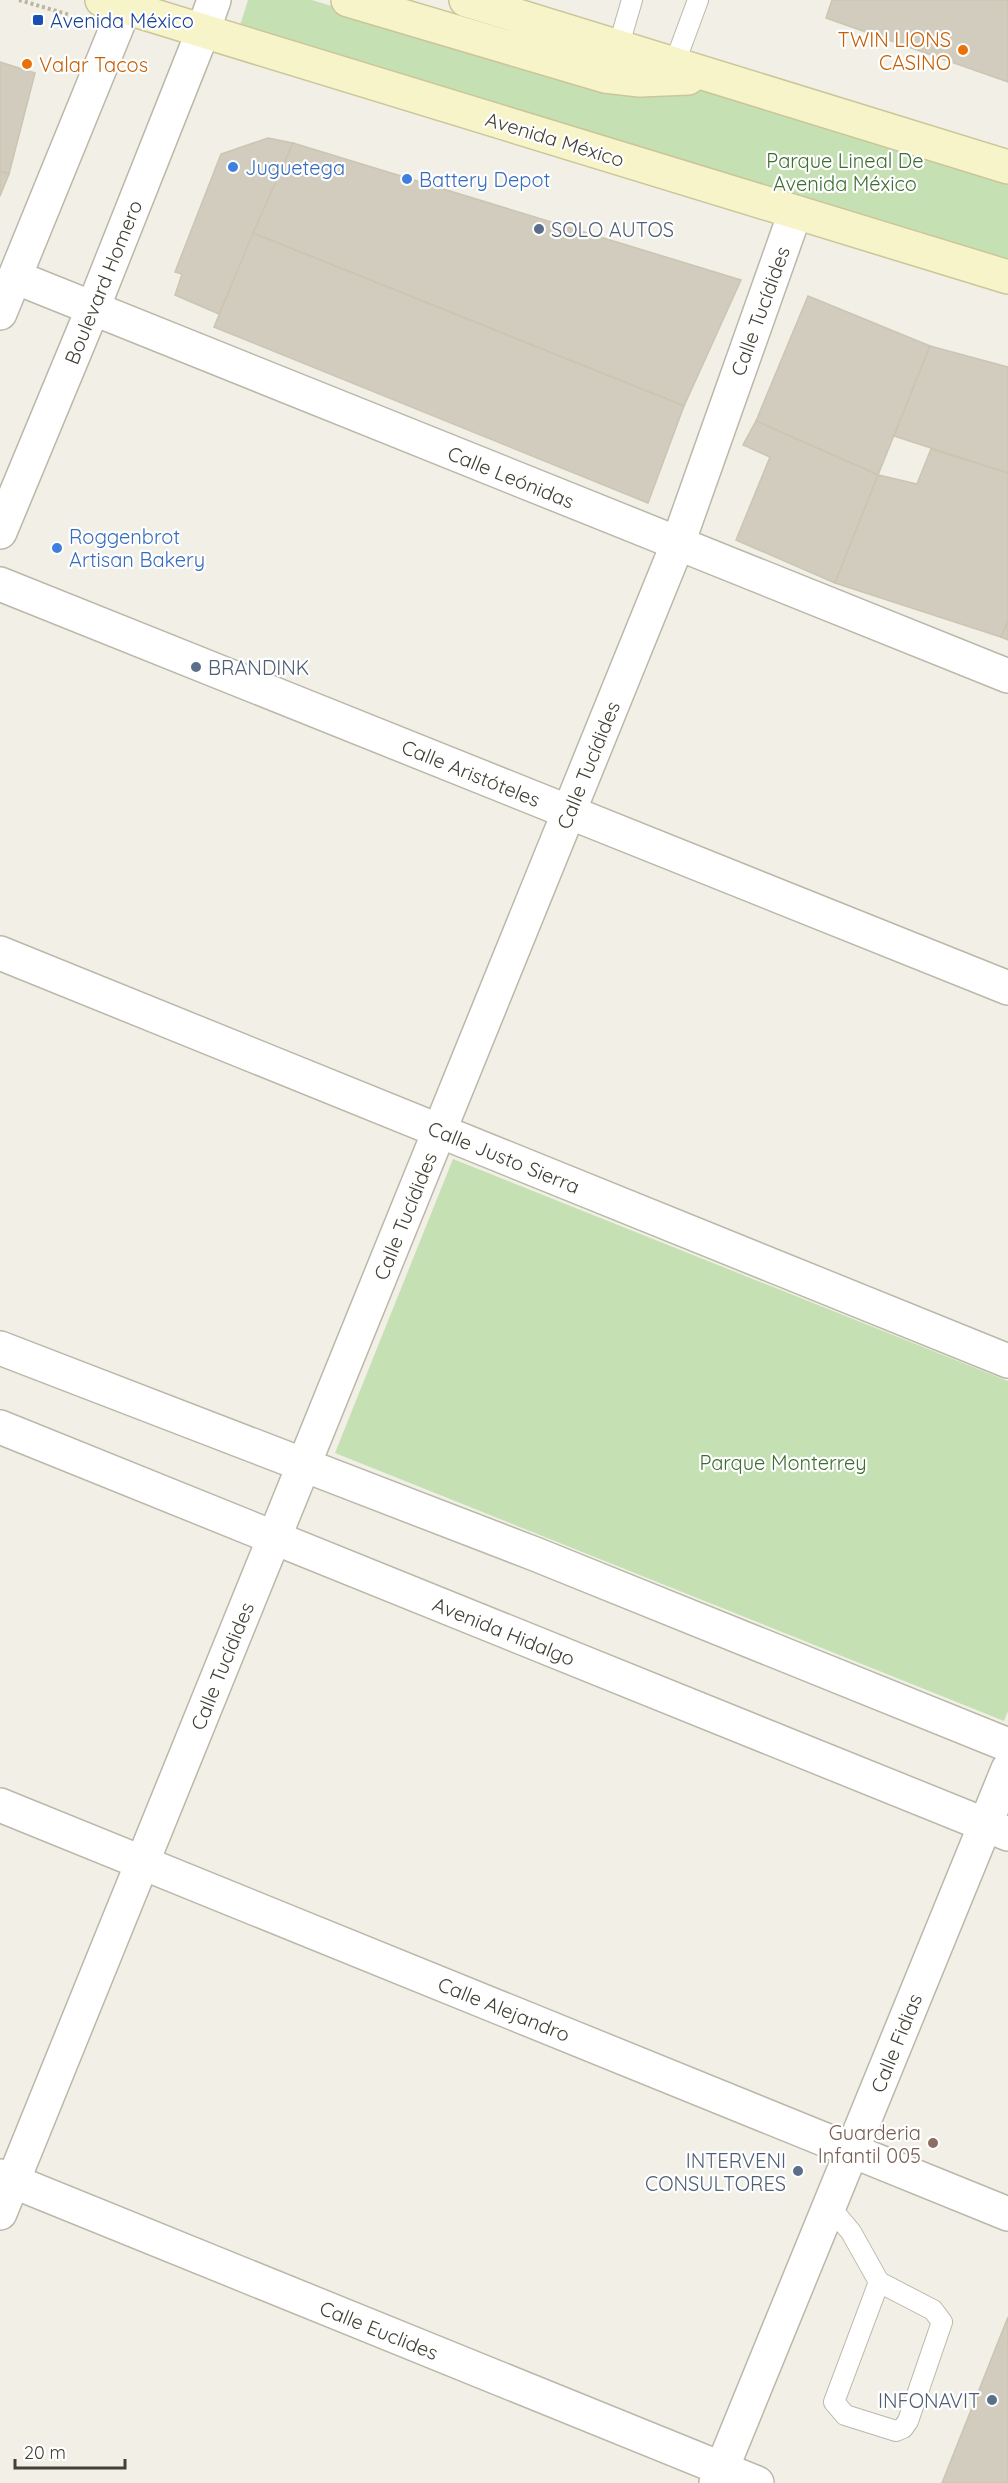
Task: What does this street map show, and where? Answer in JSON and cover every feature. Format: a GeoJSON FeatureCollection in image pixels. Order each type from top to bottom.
{"type":"FeatureCollection","features":[{"type":"Feature","properties":{"kind":"main road"},"geometry":{"type":"LineString","coordinates":[[348,0],[605,76],[640,80],[714,77]]}},
{"type":"Feature","properties":{"kind":"main road"},"geometry":{"type":"LineString","coordinates":[[466,0],[1008,167]]}},
{"type":"Feature","properties":{"kind":"main road","name":"Avenida México"},"geometry":{"type":"LineString","coordinates":[[124,2],[203,31],[1008,277]]}},
{"type":"Feature","properties":{"kind":"street","name":"Boulevard Homero"},"geometry":{"type":"LineString","coordinates":[[0,532],[93,308],[214,0]]}},
{"type":"Feature","properties":{"kind":"street"},"geometry":{"type":"LineString","coordinates":[[0,313],[124,2]]}},
{"type":"Feature","properties":{"kind":"street","name":"Calle Tucídides"},"geometry":{"type":"LineString","coordinates":[[0,2213],[6,2179],[142,1863],[678,543],[795,213]]}},
{"type":"Feature","properties":{"kind":"street","name":"Calle Leónidas"},"geometry":{"type":"LineString","coordinates":[[15,277],[1008,676]]}},
{"type":"Feature","properties":{"kind":"street","name":"Calle Aristóteles"},"geometry":{"type":"LineString","coordinates":[[0,584],[1008,988]]}},
{"type":"Feature","properties":{"kind":"street","name":"Calle Justo Sierra"},"geometry":{"type":"LineString","coordinates":[[0,953],[1008,1360]]}},
{"type":"Feature","properties":{"kind":"street"},"geometry":{"type":"LineString","coordinates":[[0,1348],[535,1554],[1008,1745]]}},
{"type":"Feature","properties":{"kind":"street","name":"Avenida Hidalgo"},"geometry":{"type":"LineString","coordinates":[[0,1427],[997,1830]]}},
{"type":"Feature","properties":{"kind":"street","name":"Calle Fidias"},"geometry":{"type":"LineString","coordinates":[[719,2476],[852,2150],[997,1830],[1008,1769]]}},
{"type":"Feature","properties":{"kind":"street","name":"Calle Alejandro"},"geometry":{"type":"LineString","coordinates":[[0,1805],[1008,2214]]}},
{"type":"Feature","properties":{"kind":"street","name":"Calle Euclides"},"geometry":{"type":"LineString","coordinates":[[6,2179],[719,2476],[757,2483]]}},
{"type":"Feature","properties":{"kind":"lane"},"geometry":{"type":"LineString","coordinates":[[618,48],[632,0]]}},
{"type":"Feature","properties":{"kind":"lane"},"geometry":{"type":"LineString","coordinates":[[674,65],[698,0]]}},
{"type":"Feature","properties":{"kind":"lane"},"geometry":{"type":"LineString","coordinates":[[829,2206],[851,2232],[879,2282],[933,2310],[942,2322],[908,2421],[903,2428],[896,2431],[845,2415],[834,2402],[879,2282]]}},
{"type":"Feature","properties":{"kind":"green space","name":"Parque Lineal De Avenida México"},"geometry":{"type":"Polygon","coordinates":[[[248,0],[312,0],[488,54],[681,95],[707,90],[1008,185],[1008,259],[648,149],[238,32],[248,0]]]}},
{"type":"Feature","properties":{"kind":"green space","name":"Parque Monterrey"},"geometry":{"type":"Polygon","coordinates":[[[453,1159],[1008,1381],[1008,1711],[1004,1721],[335,1453],[453,1159]]]}},
{"type":"Feature","properties":{"kind":"building","name":"TWIN LIONS CASINO"},"geometry":{"type":"Polygon","coordinates":[[[832,0],[1008,0],[1008,82],[826,18],[832,0]]]}},
{"type":"Feature","properties":{"kind":"building"},"geometry":{"type":"Polygon","coordinates":[[[0,62],[35,73],[9,174],[0,171],[0,62]]]}},
{"type":"Feature","properties":{"kind":"building"},"geometry":{"type":"Polygon","coordinates":[[[268,138],[293,143],[219,314],[175,295],[182,274],[175,272],[221,154],[268,138]]]}},
{"type":"Feature","properties":{"kind":"building"},"geometry":{"type":"Polygon","coordinates":[[[293,143],[741,280],[684,406],[253,233],[293,143]]]}},
{"type":"Feature","properties":{"kind":"building"},"geometry":{"type":"Polygon","coordinates":[[[0,171],[9,174],[0,196],[0,171]]]}},
{"type":"Feature","properties":{"kind":"building"},"geometry":{"type":"Polygon","coordinates":[[[253,233],[684,406],[648,503],[214,327],[253,233]]]}},
{"type":"Feature","properties":{"kind":"building"},"geometry":{"type":"Polygon","coordinates":[[[808,296],[930,346],[878,475],[756,421],[808,296]]]}},
{"type":"Feature","properties":{"kind":"building"},"geometry":{"type":"Polygon","coordinates":[[[930,346],[1008,367],[1008,473],[894,436],[930,346]]]}},
{"type":"Feature","properties":{"kind":"building"},"geometry":{"type":"Polygon","coordinates":[[[756,421],[878,475],[835,583],[736,540],[770,457],[743,445],[756,421]]]}},
{"type":"Feature","properties":{"kind":"building"},"geometry":{"type":"Polygon","coordinates":[[[931,449],[1008,473],[1008,621],[1001,637],[835,583],[878,475],[917,484],[931,449]]]}},
{"type":"Feature","properties":{"kind":"building"},"geometry":{"type":"Polygon","coordinates":[[[1008,621],[1008,640],[1001,637],[1008,621]]]}},
{"type":"Feature","properties":{"kind":"building","name":"INFONAVIT"},"geometry":{"type":"Polygon","coordinates":[[[1008,2317],[1008,2483],[942,2483],[1008,2317]]]}},
{"type":"Feature","properties":{"kind":"place","name":"Avenida México"},"geometry":{"type":"Point","coordinates":[38,20]}},
{"type":"Feature","properties":{"kind":"place","name":"TWIN LIONS CASINO"},"geometry":{"type":"Point","coordinates":[963,50]}},
{"type":"Feature","properties":{"kind":"place","name":"Valar Tacos"},"geometry":{"type":"Point","coordinates":[27,64]}},
{"type":"Feature","properties":{"kind":"place","name":"Juguetega"},"geometry":{"type":"Point","coordinates":[233,167]}},
{"type":"Feature","properties":{"kind":"place","name":"Battery Depot"},"geometry":{"type":"Point","coordinates":[407,179]}},
{"type":"Feature","properties":{"kind":"place","name":"SOLO AUTOS"},"geometry":{"type":"Point","coordinates":[539,229]}},
{"type":"Feature","properties":{"kind":"place","name":"Roggenbrot Artisan Bakery"},"geometry":{"type":"Point","coordinates":[57,548]}},
{"type":"Feature","properties":{"kind":"place","name":"BRANDINK"},"geometry":{"type":"Point","coordinates":[196,667]}},
{"type":"Feature","properties":{"kind":"place","name":"Guarderia Infantil 005"},"geometry":{"type":"Point","coordinates":[933,2143]}},
{"type":"Feature","properties":{"kind":"place","name":"INTERVENI CONSULTORES"},"geometry":{"type":"Point","coordinates":[798,2171]}},
{"type":"Feature","properties":{"kind":"place","name":"INFONAVIT"},"geometry":{"type":"Point","coordinates":[992,2400]}}]}
